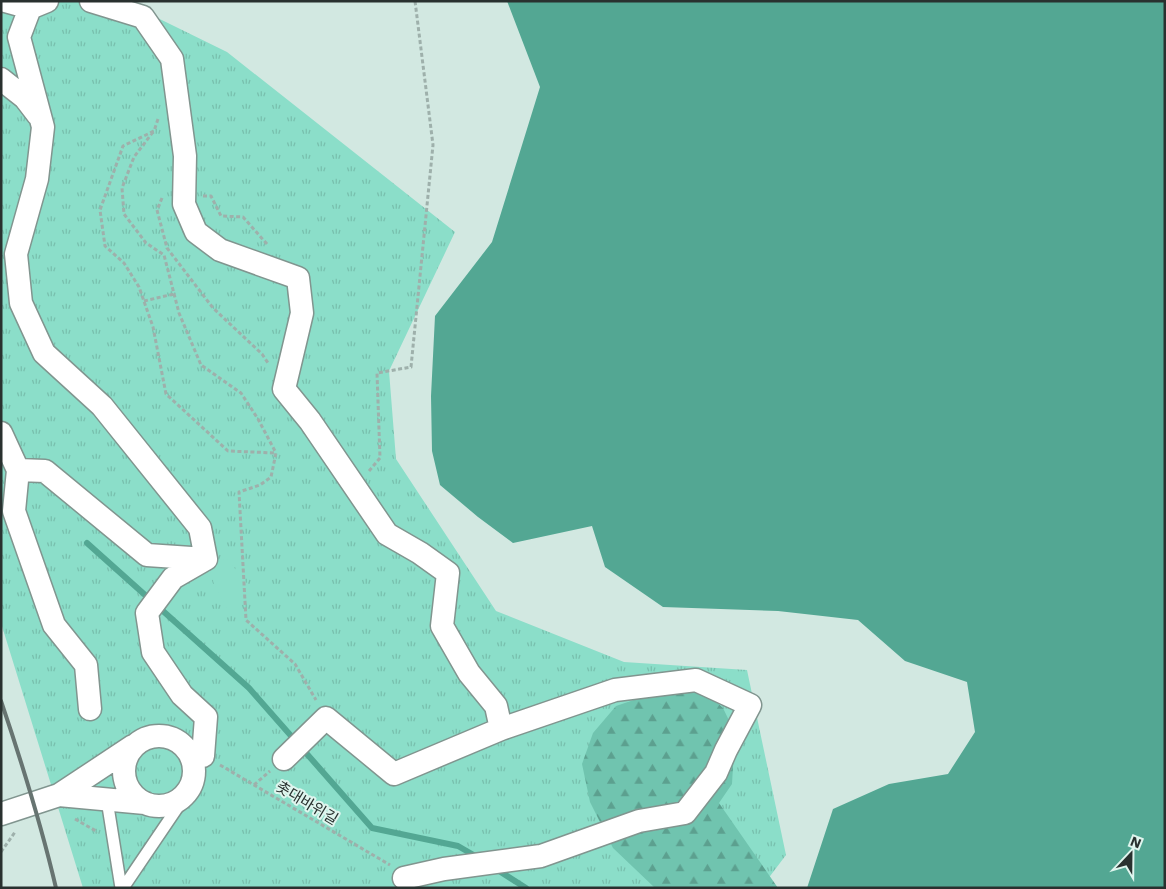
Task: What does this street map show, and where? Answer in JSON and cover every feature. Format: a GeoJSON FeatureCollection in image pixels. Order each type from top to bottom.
{"type":"FeatureCollection","features":[{"type":"Feature","properties":{"kind":"street"},"geometry":{"type":"LineString","coordinates":[[5,1],[38,5],[19,37],[44,127],[37,178],[9,247],[21,304],[44,352],[102,406],[200,528],[206,559]]}},
{"type":"Feature","properties":{"kind":"street"},"geometry":{"type":"LineString","coordinates":[[91,1],[143,17],[172,60],[185,156],[173,196],[184,204],[196,232],[220,250],[298,278],[302,313],[284,389],[310,422],[354,489],[387,534],[420,553],[448,573],[442,626],[469,674],[496,706],[501,729]]}},
{"type":"Feature","properties":{"kind":"street"},"geometry":{"type":"LineString","coordinates":[[1,79],[25,98],[42,119]]}},
{"type":"Feature","properties":{"kind":"street"},"geometry":{"type":"LineString","coordinates":[[1,433],[18,470],[14,511],[54,625],[86,665],[90,709]]}},
{"type":"Feature","properties":{"kind":"street"},"geometry":{"type":"LineString","coordinates":[[18,470],[44,471],[147,555],[206,559]]}},
{"type":"Feature","properties":{"kind":"street"},"geometry":{"type":"LineString","coordinates":[[203,756],[206,717],[182,695],[153,652],[147,613],[174,578],[206,559]]}},
{"type":"Feature","properties":{"kind":"street"},"geometry":{"type":"LineString","coordinates":[[284,759],[326,718],[394,774],[501,729],[615,690],[696,680],[750,705],[726,750],[716,774],[685,813],[639,821],[541,856],[444,869],[404,878]]}},
{"type":"Feature","properties":{"kind":"street"},"geometry":{"type":"LineString","coordinates":[[10,820],[59,795],[144,738],[155,735],[177,740],[193,758],[195,770],[188,792],[180,800],[169,805],[157,806],[59,795]]}},
{"type":"Feature","properties":{"kind":"street"},"geometry":{"type":"LineString","coordinates":[[134,745],[127,755],[124,777],[128,788],[145,804]]}},
{"type":"Feature","properties":{"kind":"lane"},"geometry":{"type":"LineString","coordinates":[[122,888],[188,792]]}},
{"type":"Feature","properties":{"kind":"lane"},"geometry":{"type":"LineString","coordinates":[[107,800],[122,888]]}},
{"type":"Feature","properties":{"kind":"path"},"geometry":{"type":"LineString","coordinates":[[354,489],[380,458],[377,373],[411,367],[433,145],[415,1]]}},
{"type":"Feature","properties":{"kind":"path"},"geometry":{"type":"LineString","coordinates":[[160,115],[154,131],[134,157],[122,188],[124,214],[146,243],[164,256],[179,313],[201,365],[241,392],[276,453],[271,477],[260,485],[239,492],[246,620],[295,664],[326,718]]}},
{"type":"Feature","properties":{"kind":"path"},"geometry":{"type":"LineString","coordinates":[[154,131],[123,146],[100,210],[104,246],[124,263],[139,287],[153,327],[166,394],[228,451],[276,453]]}},
{"type":"Feature","properties":{"kind":"path"},"geometry":{"type":"LineString","coordinates":[[273,246],[266,243],[243,217],[221,216],[212,196],[173,196],[157,210],[167,248],[213,308],[262,354],[284,389]]}},
{"type":"Feature","properties":{"kind":"path"},"geometry":{"type":"LineString","coordinates":[[144,301],[174,294]]}},
{"type":"Feature","properties":{"kind":"path","name":"촛대바위길"},"geometry":{"type":"LineString","coordinates":[[203,756],[391,866],[404,878]]}},
{"type":"Feature","properties":{"kind":"path"},"geometry":{"type":"LineString","coordinates":[[72,817],[96,831],[98,840]]}},
{"type":"Feature","properties":{"kind":"path"},"geometry":{"type":"LineString","coordinates":[[1,852],[10,820]]}},
{"type":"Feature","properties":{"kind":"green space"},"geometry":{"type":"Polygon","coordinates":[[[1,1],[123,1],[227,52],[455,232],[389,371],[396,459],[496,611],[624,662],[747,670],[786,855],[761,888],[83,888],[1,623],[1,1]]]}},
{"type":"Feature","properties":{"kind":"green space"},"geometry":{"type":"Polygon","coordinates":[[[206,559],[228,560],[254,592],[230,614],[214,584],[206,559]]]}},
{"type":"Feature","properties":{"kind":"green space"},"geometry":{"type":"Polygon","coordinates":[[[693,680],[723,708],[735,733],[732,784],[719,803],[778,888],[655,888],[613,848],[590,802],[582,764],[593,733],[616,706],[693,680]]]}},
{"type":"Feature","properties":{"kind":"shaded area"},"geometry":{"type":"Polygon","coordinates":[[[507,1],[1165,1],[1165,888],[807,888],[833,809],[889,784],[948,774],[975,732],[967,682],[905,661],[858,620],[778,611],[663,607],[605,567],[592,526],[513,543],[440,485],[432,451],[431,396],[435,316],[492,242],[540,87],[507,1]]]}},
{"type":"Feature","properties":{"kind":"waterway"},"geometry":{"type":"LineString","coordinates":[[87,543],[249,688],[372,828],[458,846],[477,857]]}},
{"type":"Feature","properties":{"kind":"waterway"},"geometry":{"type":"LineString","coordinates":[[496,869],[526,888]]}},
{"type":"Feature","properties":{"kind":"railway"},"geometry":{"type":"LineString","coordinates":[[1,701],[31,794],[56,888]]}}]}
